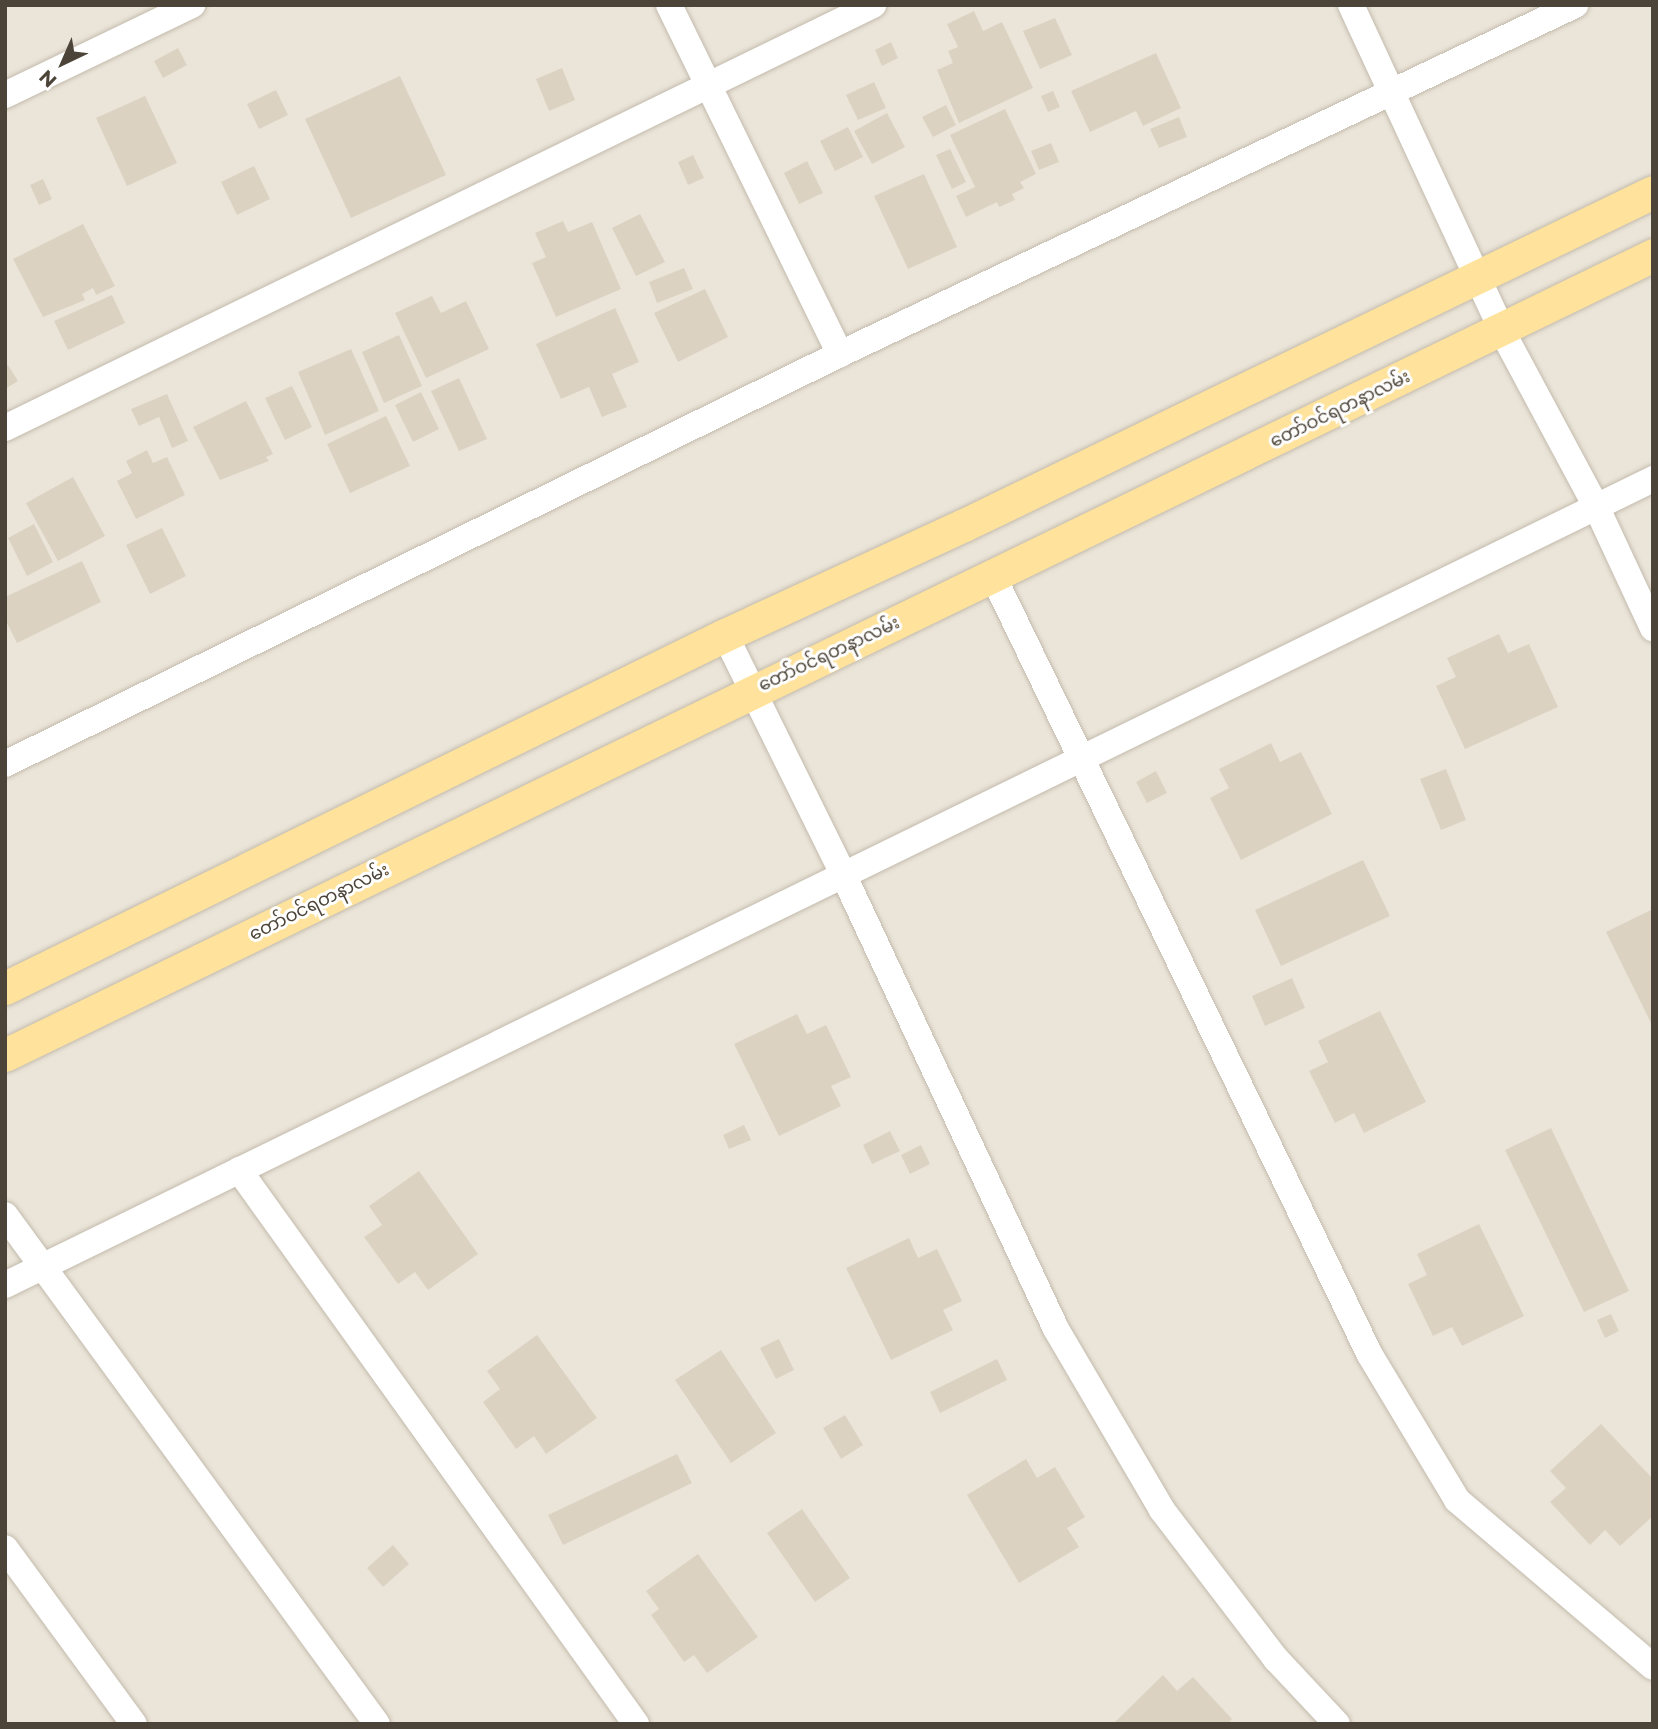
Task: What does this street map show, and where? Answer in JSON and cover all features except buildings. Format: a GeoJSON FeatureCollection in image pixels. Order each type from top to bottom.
{"type":"FeatureCollection","features":[{"type":"Feature","properties":{"kind":"main road"},"geometry":{"type":"LineString","coordinates":[[5,988],[725,635],[964,525],[1653,192]]}},
{"type":"Feature","properties":{"kind":"main road","name":"တော်ဝင်ရတနာလမ်း"},"geometry":{"type":"LineString","coordinates":[[5,1055],[752,690],[1502,331],[1653,255]]}},
{"type":"Feature","properties":{"kind":"street"},"geometry":{"type":"LineString","coordinates":[[5,95],[192,5]]}},
{"type":"Feature","properties":{"kind":"street"},"geometry":{"type":"LineString","coordinates":[[669,5],[840,354]]}},
{"type":"Feature","properties":{"kind":"street"},"geometry":{"type":"LineString","coordinates":[[5,428],[707,83],[873,5]]}},
{"type":"Feature","properties":{"kind":"street"},"geometry":{"type":"LineString","coordinates":[[1351,5],[1395,93],[1502,331],[1596,506],[1653,628]]}},
{"type":"Feature","properties":{"kind":"street"},"geometry":{"type":"LineString","coordinates":[[5,764],[840,354],[1395,93],[1575,5]]}},
{"type":"Feature","properties":{"kind":"street"},"geometry":{"type":"LineString","coordinates":[[5,1286],[1653,480]]}},
{"type":"Feature","properties":{"kind":"street"},"geometry":{"type":"LineString","coordinates":[[993,576],[1079,762],[1370,1354],[1457,1500],[1653,1667]]}},
{"type":"Feature","properties":{"kind":"street"},"geometry":{"type":"LineString","coordinates":[[725,635],[843,874],[1056,1329],[1163,1510],[1276,1658],[1337,1724]]}},
{"type":"Feature","properties":{"kind":"street"},"geometry":{"type":"LineString","coordinates":[[239,1170],[636,1724]]}},
{"type":"Feature","properties":{"kind":"street"},"geometry":{"type":"LineString","coordinates":[[5,1215],[377,1724]]}},
{"type":"Feature","properties":{"kind":"street"},"geometry":{"type":"LineString","coordinates":[[5,1548],[14,1577],[134,1724]]}},
{"type":"Feature","properties":{"kind":"shaded area"},"geometry":{"type":"Polygon","coordinates":[[[5,5],[1653,5],[1653,1724],[5,1724],[5,5]]]}}]}
